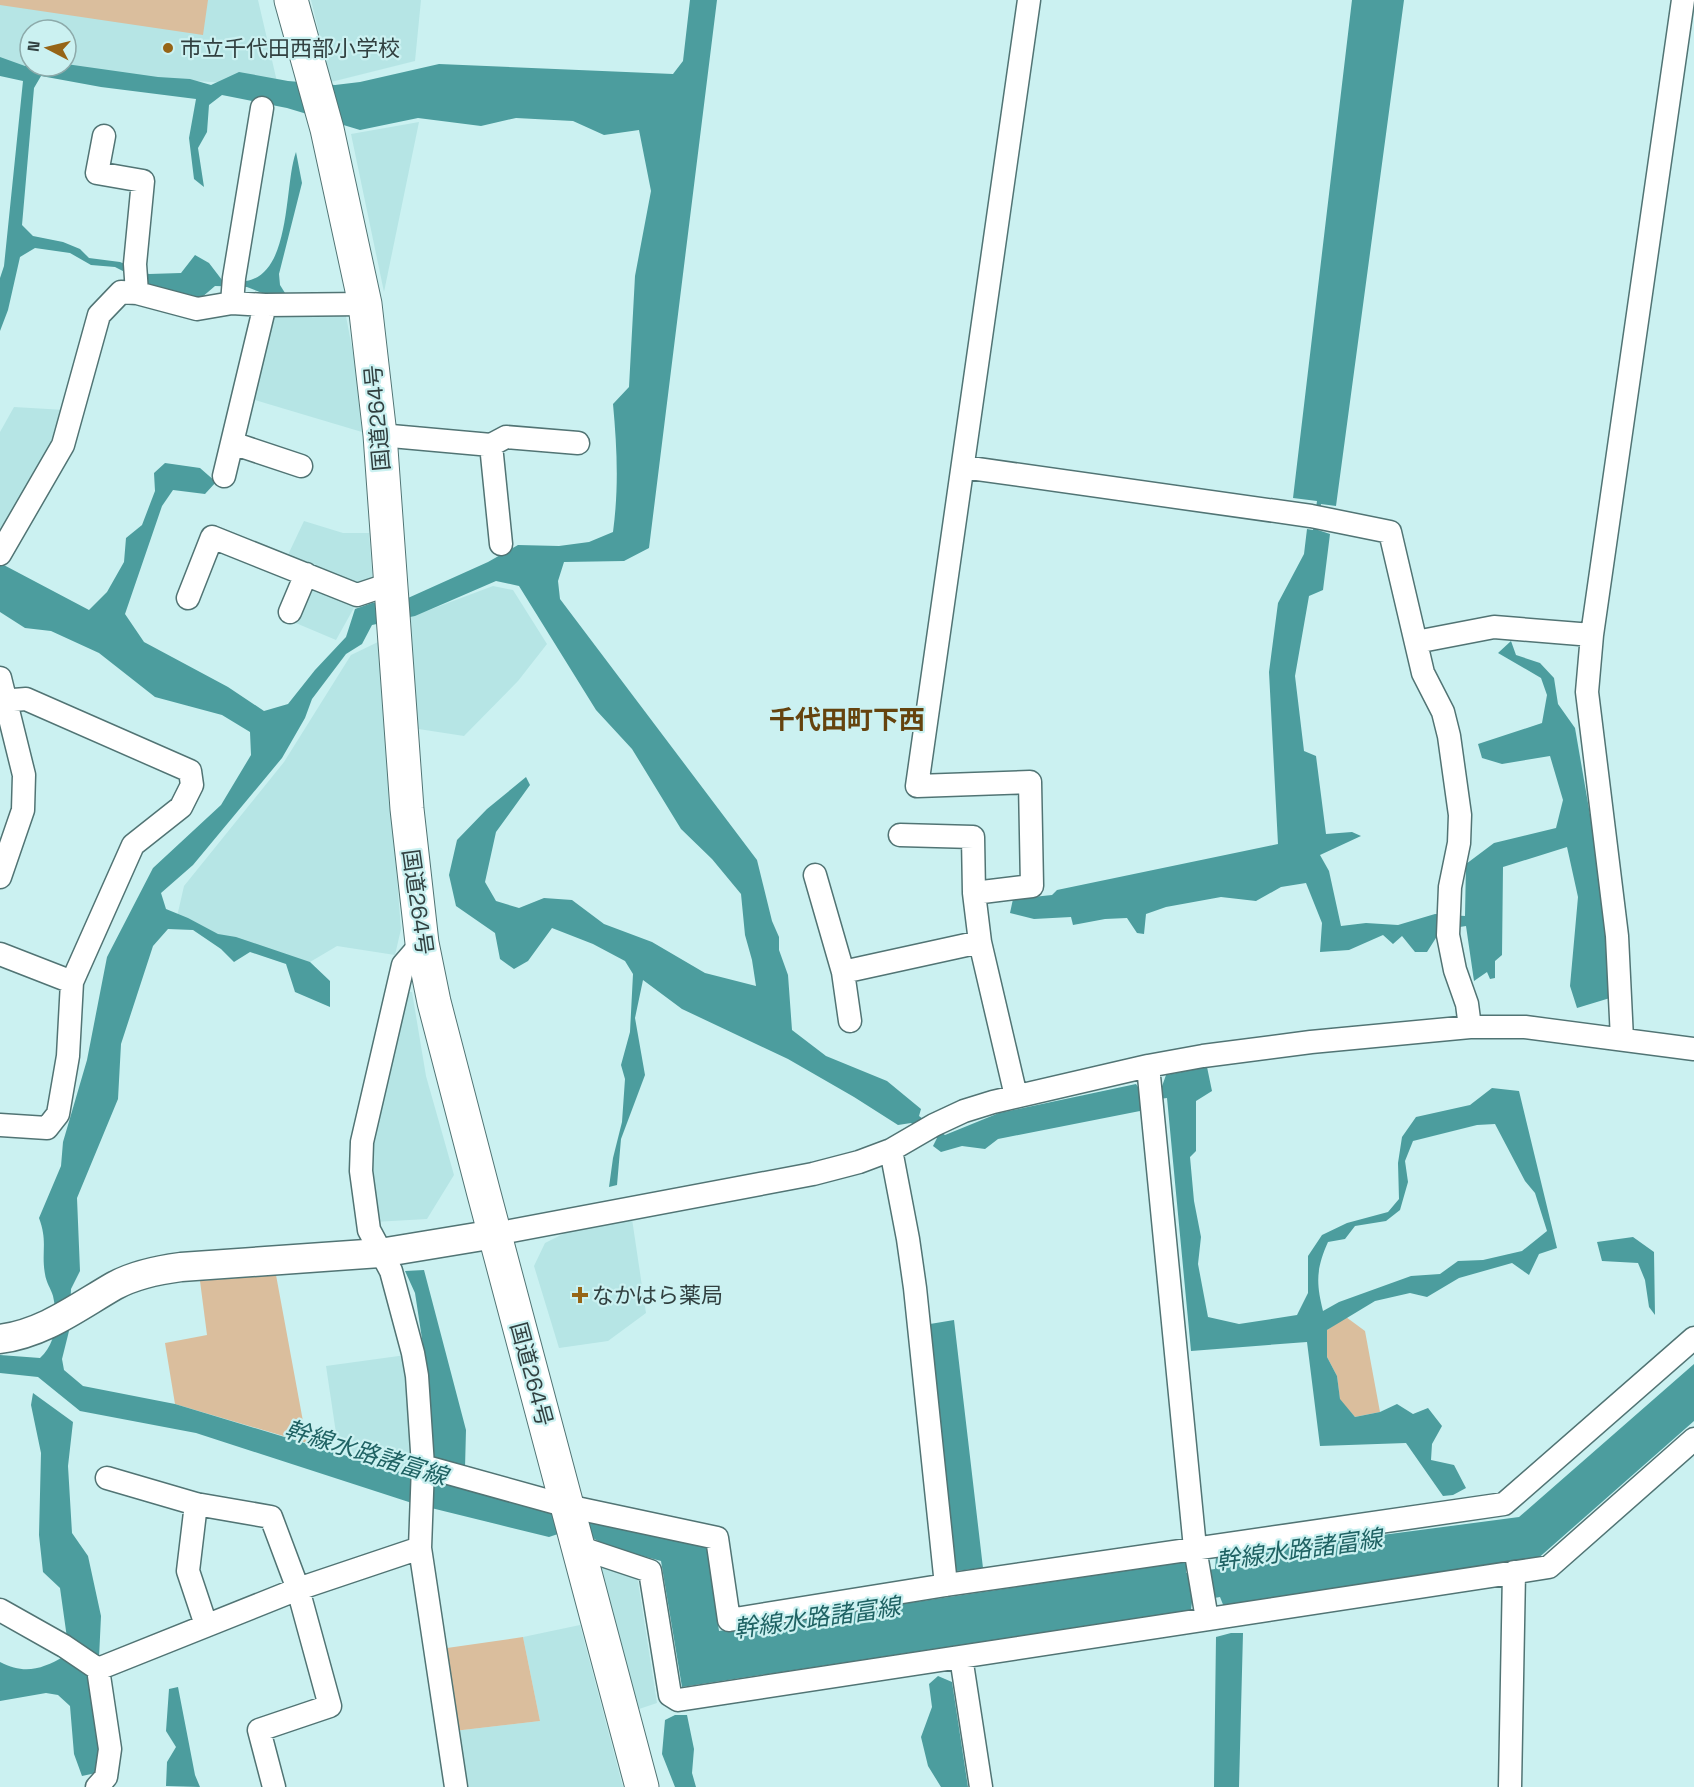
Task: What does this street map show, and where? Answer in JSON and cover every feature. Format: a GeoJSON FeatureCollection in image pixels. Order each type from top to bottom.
{"type":"FeatureCollection","features":[{"type":"Feature","properties":{"kind":"highway","name":"国道264号"},"geometry":{"type":"LineString","coordinates":[[291,0],[327,129],[365,304],[380,435],[407,809],[422,943],[434,1002],[642,1787]]}},
{"type":"Feature","properties":{"kind":"street"},"geometry":{"type":"LineString","coordinates":[[974,893],[1032,886],[1030,782],[917,786],[1029,0]]}},
{"type":"Feature","properties":{"kind":"street"},"geometry":{"type":"LineString","coordinates":[[1622,1039],[1617,936],[1587,692],[1592,635],[1683,0]]}},
{"type":"Feature","properties":{"kind":"street"},"geometry":{"type":"LineString","coordinates":[[233,290],[262,108]]}},
{"type":"Feature","properties":{"kind":"street"},"geometry":{"type":"LineString","coordinates":[[104,136],[97,173],[143,181],[135,264],[137,293]]}},
{"type":"Feature","properties":{"kind":"street"},"geometry":{"type":"LineString","coordinates":[[0,554],[63,446],[99,315],[121,292],[137,293],[197,309],[233,290]]}},
{"type":"Feature","properties":{"kind":"street"},"geometry":{"type":"LineString","coordinates":[[233,290],[265,305],[365,304]]}},
{"type":"Feature","properties":{"kind":"street"},"geometry":{"type":"LineString","coordinates":[[224,476],[265,305]]}},
{"type":"Feature","properties":{"kind":"street"},"geometry":{"type":"LineString","coordinates":[[380,435],[491,445],[506,437],[578,443]]}},
{"type":"Feature","properties":{"kind":"street"},"geometry":{"type":"LineString","coordinates":[[232,443],[301,466]]}},
{"type":"Feature","properties":{"kind":"street"},"geometry":{"type":"LineString","coordinates":[[491,445],[501,544]]}},
{"type":"Feature","properties":{"kind":"street"},"geometry":{"type":"LineString","coordinates":[[963,467],[1317,518],[1390,532],[1423,673],[1443,712],[1449,736],[1460,815],[1459,843],[1450,887],[1448,924],[1455,970],[1467,1004],[1470,1027]]}},
{"type":"Feature","properties":{"kind":"street"},"geometry":{"type":"LineString","coordinates":[[188,598],[213,537],[357,595],[391,602]]}},
{"type":"Feature","properties":{"kind":"street"},"geometry":{"type":"LineString","coordinates":[[290,612],[306,574]]}},
{"type":"Feature","properties":{"kind":"street"},"geometry":{"type":"LineString","coordinates":[[1416,642],[1494,627],[1592,635]]}},
{"type":"Feature","properties":{"kind":"street"},"geometry":{"type":"LineString","coordinates":[[0,678],[3,701],[24,775],[23,810],[0,877]]}},
{"type":"Feature","properties":{"kind":"street"},"geometry":{"type":"LineString","coordinates":[[0,1125],[47,1128],[58,1114],[68,1056],[72,982],[133,845],[181,807],[192,785],[189,771],[26,699],[3,701]]}},
{"type":"Feature","properties":{"kind":"street"},"geometry":{"type":"LineString","coordinates":[[900,835],[973,837],[974,893],[980,942],[1016,1096]]}},
{"type":"Feature","properties":{"kind":"street"},"geometry":{"type":"LineString","coordinates":[[815,875],[843,972],[850,1021]]}},
{"type":"Feature","properties":{"kind":"street"},"geometry":{"type":"LineString","coordinates":[[843,972],[980,942]]}},
{"type":"Feature","properties":{"kind":"street"},"geometry":{"type":"LineString","coordinates":[[422,943],[404,965],[362,1142],[361,1171],[369,1230],[391,1271],[417,1376],[423,1466],[420,1548],[456,1787]]}},
{"type":"Feature","properties":{"kind":"street"},"geometry":{"type":"LineString","coordinates":[[0,954],[72,982]]}},
{"type":"Feature","properties":{"kind":"street"},"geometry":{"type":"LineString","coordinates":[[0,1340],[20,1336],[60,1319],[116,1285],[151,1271],[380,1252],[495,1234],[813,1174],[859,1162],[891,1150],[964,1111],[1016,1096],[1150,1086],[1203,1056],[1311,1042],[1470,1027],[1525,1027],[1694,1048]]}},
{"type":"Feature","properties":{"kind":"street"},"geometry":{"type":"LineString","coordinates":[[1150,1086],[1196,1558],[1205,1611]]}},
{"type":"Feature","properties":{"kind":"street"},"geometry":{"type":"LineString","coordinates":[[891,1150],[915,1288],[946,1585]]}},
{"type":"Feature","properties":{"kind":"street"},"geometry":{"type":"LineString","coordinates":[[423,1466],[567,1506],[717,1538],[729,1620],[946,1585],[1196,1558],[1504,1504],[1694,1338]]}},
{"type":"Feature","properties":{"kind":"street"},"geometry":{"type":"LineString","coordinates":[[578,1547],[650,1571],[670,1695],[678,1700],[961,1657],[1205,1611],[1549,1567],[1694,1439]]}},
{"type":"Feature","properties":{"kind":"street"},"geometry":{"type":"LineString","coordinates":[[107,1478],[196,1504],[271,1517],[298,1589],[330,1706],[259,1730],[274,1787]]}},
{"type":"Feature","properties":{"kind":"street"},"geometry":{"type":"LineString","coordinates":[[196,1504],[188,1571],[206,1625]]}},
{"type":"Feature","properties":{"kind":"street"},"geometry":{"type":"LineString","coordinates":[[98,1669],[298,1589],[420,1548]]}},
{"type":"Feature","properties":{"kind":"street"},"geometry":{"type":"LineString","coordinates":[[1510,1787],[1514,1572]]}},
{"type":"Feature","properties":{"kind":"street"},"geometry":{"type":"LineString","coordinates":[[0,1610],[64,1646],[98,1669],[110,1749],[106,1777],[97,1787]]}},
{"type":"Feature","properties":{"kind":"street"},"geometry":{"type":"LineString","coordinates":[[961,1657],[981,1787]]}},
{"type":"Feature","properties":{"kind":"shaded area","name":"市立千代田西部小学校"},"geometry":{"type":"Polygon","coordinates":[[[0,0],[258,0],[278,86],[78,74],[78,18],[18,18],[18,69],[0,66],[0,0]]]}},
{"type":"Feature","properties":{"kind":"shaded area"},"geometry":{"type":"Polygon","coordinates":[[[0,0],[208,0],[203,35],[0,5],[0,0]]]}},
{"type":"Feature","properties":{"kind":"shaded area"},"geometry":{"type":"Polygon","coordinates":[[[311,0],[421,0],[415,61],[331,82],[311,0]]]}},
{"type":"Feature","properties":{"kind":"shaded area"},"geometry":{"type":"Polygon","coordinates":[[[419,122],[384,292],[351,134],[419,122]]]}},
{"type":"Feature","properties":{"kind":"shaded area"},"geometry":{"type":"Polygon","coordinates":[[[270,311],[345,311],[354,358],[362,432],[248,398],[270,311]]]}},
{"type":"Feature","properties":{"kind":"shaded area"},"geometry":{"type":"Polygon","coordinates":[[[14,407],[65,410],[56,443],[0,539],[0,432],[14,407]]]}},
{"type":"Feature","properties":{"kind":"shaded area"},"geometry":{"type":"Polygon","coordinates":[[[304,521],[343,533],[369,533],[374,596],[355,606],[336,640],[291,621],[313,570],[286,559],[304,521]]]}},
{"type":"Feature","properties":{"kind":"shaded area"},"geometry":{"type":"Polygon","coordinates":[[[493,586],[513,590],[547,644],[518,681],[464,736],[412,728],[405,619],[493,586]]]}},
{"type":"Feature","properties":{"kind":"shaded area"},"geometry":{"type":"Polygon","coordinates":[[[378,642],[401,929],[395,955],[337,946],[305,965],[176,921],[184,886],[284,762],[351,655],[378,642]]]}},
{"type":"Feature","properties":{"kind":"shaded area"},"geometry":{"type":"Polygon","coordinates":[[[404,992],[412,992],[426,1076],[454,1175],[427,1219],[374,1222],[367,1146],[404,992]]]}},
{"type":"Feature","properties":{"kind":"shaded area"},"geometry":{"type":"Polygon","coordinates":[[[632,1219],[646,1313],[608,1341],[559,1348],[534,1266],[545,1243],[571,1230],[632,1219]]]}},
{"type":"Feature","properties":{"kind":"shaded area"},"geometry":{"type":"Polygon","coordinates":[[[276,1275],[307,1443],[175,1404],[165,1343],[207,1335],[200,1281],[276,1275]]]}},
{"type":"Feature","properties":{"kind":"shaded area"},"geometry":{"type":"Polygon","coordinates":[[[1346,1317],[1365,1331],[1380,1412],[1355,1417],[1340,1400],[1337,1376],[1327,1357],[1327,1330],[1346,1317]]]}},
{"type":"Feature","properties":{"kind":"shaded area"},"geometry":{"type":"Polygon","coordinates":[[[406,1355],[410,1475],[339,1453],[326,1366],[406,1355]]]}},
{"type":"Feature","properties":{"kind":"shaded area"},"geometry":{"type":"Polygon","coordinates":[[[599,1566],[637,1575],[657,1703],[639,1709],[599,1566]]]}},
{"type":"Feature","properties":{"kind":"shaded area"},"geometry":{"type":"Polygon","coordinates":[[[580,1625],[623,1787],[461,1787],[454,1731],[540,1721],[523,1637],[580,1625]]]}},
{"type":"Feature","properties":{"kind":"shaded area"},"geometry":{"type":"Polygon","coordinates":[[[523,1637],[540,1721],[454,1731],[440,1649],[523,1637]]]}},
{"type":"Feature","properties":{"kind":"water","name":"幹線水路諸富線"},"geometry":{"type":"Polygon","coordinates":[[[690,0],[717,0],[649,548],[624,561],[564,562],[558,581],[560,599],[757,860],[772,921],[779,937],[779,950],[788,975],[792,1030],[826,1056],[887,1081],[921,1109],[919,1116],[945,1135],[999,1113],[1136,1084],[1142,1093],[1160,1092],[1166,1075],[1207,1067],[1212,1091],[1196,1101],[1196,1151],[1190,1157],[1194,1201],[1201,1237],[1198,1264],[1208,1317],[1239,1324],[1297,1315],[1308,1293],[1308,1256],[1322,1235],[1347,1223],[1388,1212],[1399,1199],[1398,1163],[1402,1137],[1416,1117],[1470,1105],[1492,1088],[1519,1091],[1557,1248],[1539,1254],[1529,1275],[1512,1263],[1459,1278],[1427,1297],[1410,1293],[1375,1301],[1327,1330],[1327,1357],[1337,1376],[1340,1399],[1355,1417],[1380,1412],[1397,1404],[1413,1414],[1428,1408],[1442,1426],[1432,1444],[1431,1460],[1454,1465],[1466,1488],[1453,1495],[1443,1496],[1406,1443],[1320,1446],[1307,1342],[1191,1351],[1167,1098],[1143,1101],[1140,1111],[998,1139],[985,1149],[962,1146],[941,1152],[933,1146],[937,1138],[911,1123],[898,1125],[788,1059],[682,1009],[643,980],[635,1018],[645,1075],[621,1139],[617,1185],[609,1187],[622,1122],[625,1079],[621,1065],[630,1032],[633,974],[625,961],[593,944],[552,928],[528,961],[514,969],[500,959],[495,933],[456,906],[449,875],[457,840],[487,809],[526,777],[530,785],[496,832],[485,882],[496,901],[519,908],[544,898],[572,900],[604,924],[652,942],[705,973],[756,986],[745,935],[741,894],[712,859],[681,829],[632,749],[596,710],[519,586],[496,581],[415,616],[372,625],[362,644],[346,654],[312,699],[305,718],[282,758],[193,865],[161,893],[166,909],[218,934],[236,937],[310,962],[330,981],[330,1007],[295,992],[286,964],[250,952],[234,962],[221,949],[193,930],[168,929],[153,946],[121,1044],[118,1099],[77,1198],[80,1271],[71,1289],[69,1331],[62,1359],[64,1370],[83,1386],[175,1404],[410,1475],[531,1506],[559,1517],[592,1518],[708,1546],[719,1631],[1186,1562],[1186,1573],[1215,1569],[1216,1557],[1519,1517],[1694,1364],[1694,1421],[1535,1561],[1224,1607],[1220,1597],[1192,1602],[1191,1610],[682,1687],[661,1561],[609,1547],[589,1536],[558,1534],[549,1537],[415,1504],[196,1433],[80,1411],[38,1377],[0,1373],[0,1355],[40,1358],[46,1352],[53,1337],[56,1321],[55,1304],[46,1280],[44,1240],[39,1218],[61,1166],[63,1142],[87,1060],[107,957],[153,868],[221,805],[251,755],[250,732],[222,715],[155,697],[99,653],[51,631],[25,628],[0,612],[0,563],[89,610],[107,592],[124,562],[126,538],[142,525],[155,491],[154,473],[165,463],[200,468],[216,482],[205,494],[173,490],[162,506],[125,614],[144,642],[228,687],[264,711],[288,704],[315,670],[346,637],[355,609],[372,603],[408,598],[488,562],[518,545],[559,546],[589,542],[613,532],[617,468],[613,404],[629,387],[635,276],[651,191],[639,130],[604,135],[573,121],[516,118],[481,126],[418,118],[360,130],[287,108],[222,95],[209,105],[207,132],[198,148],[204,187],[194,179],[189,138],[196,99],[101,87],[52,78],[78,78],[78,66],[190,79],[211,85],[239,72],[288,81],[335,85],[360,82],[439,64],[673,74],[683,61],[690,0]],[[1495,1124],[1477,1125],[1413,1141],[1405,1161],[1408,1182],[1400,1210],[1386,1221],[1355,1226],[1345,1239],[1328,1242],[1318,1276],[1323,1311],[1339,1302],[1411,1276],[1440,1274],[1458,1261],[1483,1260],[1522,1251],[1547,1231],[1535,1193],[1525,1181],[1495,1124]]]}},
{"type":"Feature","properties":{"kind":"water"},"geometry":{"type":"Polygon","coordinates":[[[1352,0],[1404,0],[1336,506],[1321,504],[1318,530],[1330,534],[1323,590],[1309,596],[1295,676],[1304,751],[1316,756],[1326,834],[1352,832],[1361,836],[1320,855],[1329,871],[1341,926],[1366,923],[1398,925],[1435,914],[1465,916],[1466,864],[1494,843],[1556,828],[1563,800],[1550,756],[1502,764],[1482,758],[1478,744],[1542,723],[1547,695],[1541,678],[1498,653],[1511,641],[1516,655],[1540,663],[1554,678],[1558,704],[1575,728],[1602,884],[1610,998],[1577,1008],[1570,986],[1578,897],[1567,847],[1503,867],[1502,955],[1495,961],[1495,978],[1490,979],[1487,972],[1474,981],[1466,926],[1441,930],[1427,952],[1415,952],[1402,936],[1393,944],[1383,935],[1349,950],[1320,952],[1322,923],[1306,883],[1281,887],[1256,901],[1221,897],[1166,907],[1146,914],[1144,934],[1137,933],[1127,918],[1105,919],[1073,925],[1071,917],[1034,919],[1010,913],[1013,899],[1052,895],[1057,890],[1278,844],[1269,672],[1278,603],[1304,554],[1307,529],[1313,530],[1317,501],[1293,498],[1352,0]]]}},
{"type":"Feature","properties":{"kind":"water"},"geometry":{"type":"Polygon","coordinates":[[[0,57],[18,63],[18,78],[40,78],[34,88],[22,225],[33,236],[63,242],[80,249],[89,258],[120,262],[149,274],[181,273],[195,255],[209,263],[222,280],[246,281],[261,275],[272,262],[279,246],[296,152],[302,183],[279,274],[280,285],[285,293],[262,293],[247,287],[215,286],[201,298],[170,295],[115,267],[91,265],[70,253],[35,248],[20,257],[8,310],[0,331],[0,278],[4,266],[23,81],[0,76],[0,57]]]}},
{"type":"Feature","properties":{"kind":"water"},"geometry":{"type":"Polygon","coordinates":[[[1633,1237],[1654,1252],[1655,1315],[1649,1307],[1645,1280],[1638,1263],[1602,1261],[1597,1242],[1633,1237]]]}},
{"type":"Feature","properties":{"kind":"water"},"geometry":{"type":"Polygon","coordinates":[[[424,1270],[466,1430],[465,1468],[430,1456],[428,1407],[430,1391],[415,1293],[405,1271],[424,1270]]]}},
{"type":"Feature","properties":{"kind":"water"},"geometry":{"type":"Polygon","coordinates":[[[954,1320],[983,1568],[956,1571],[930,1324],[954,1320]]]}},
{"type":"Feature","properties":{"kind":"water"},"geometry":{"type":"Polygon","coordinates":[[[33,1393],[73,1422],[68,1466],[72,1533],[88,1556],[101,1616],[99,1658],[101,1738],[96,1773],[82,1776],[74,1754],[70,1706],[58,1695],[46,1693],[0,1701],[0,1662],[25,1669],[41,1667],[65,1656],[67,1638],[60,1588],[43,1572],[39,1535],[41,1453],[31,1405],[33,1393]]]}},
{"type":"Feature","properties":{"kind":"water"},"geometry":{"type":"Polygon","coordinates":[[[1243,1633],[1239,1787],[1214,1787],[1216,1637],[1243,1633]]]}},
{"type":"Feature","properties":{"kind":"water"},"geometry":{"type":"Polygon","coordinates":[[[938,1676],[952,1682],[968,1787],[941,1787],[928,1766],[921,1737],[932,1707],[929,1684],[938,1676]]]}},
{"type":"Feature","properties":{"kind":"water"},"geometry":{"type":"Polygon","coordinates":[[[178,1687],[195,1775],[200,1787],[166,1786],[167,1762],[176,1747],[166,1731],[169,1689],[178,1687]]]}},
{"type":"Feature","properties":{"kind":"water"},"geometry":{"type":"Polygon","coordinates":[[[675,1715],[687,1715],[694,1749],[692,1773],[696,1787],[675,1787],[662,1754],[665,1720],[675,1715]]]}},
{"type":"Feature","properties":{"kind":"place","name":"市立千代田西部小学校"},"geometry":{"type":"Point","coordinates":[168,48]}},
{"type":"Feature","properties":{"kind":"place","name":"なかはら薬局"},"geometry":{"type":"Point","coordinates":[580,1295]}},
{"type":"Feature","properties":{"kind":"district","name":"千代田町下西"},"geometry":{"type":"Point","coordinates":[847,720]}}]}
